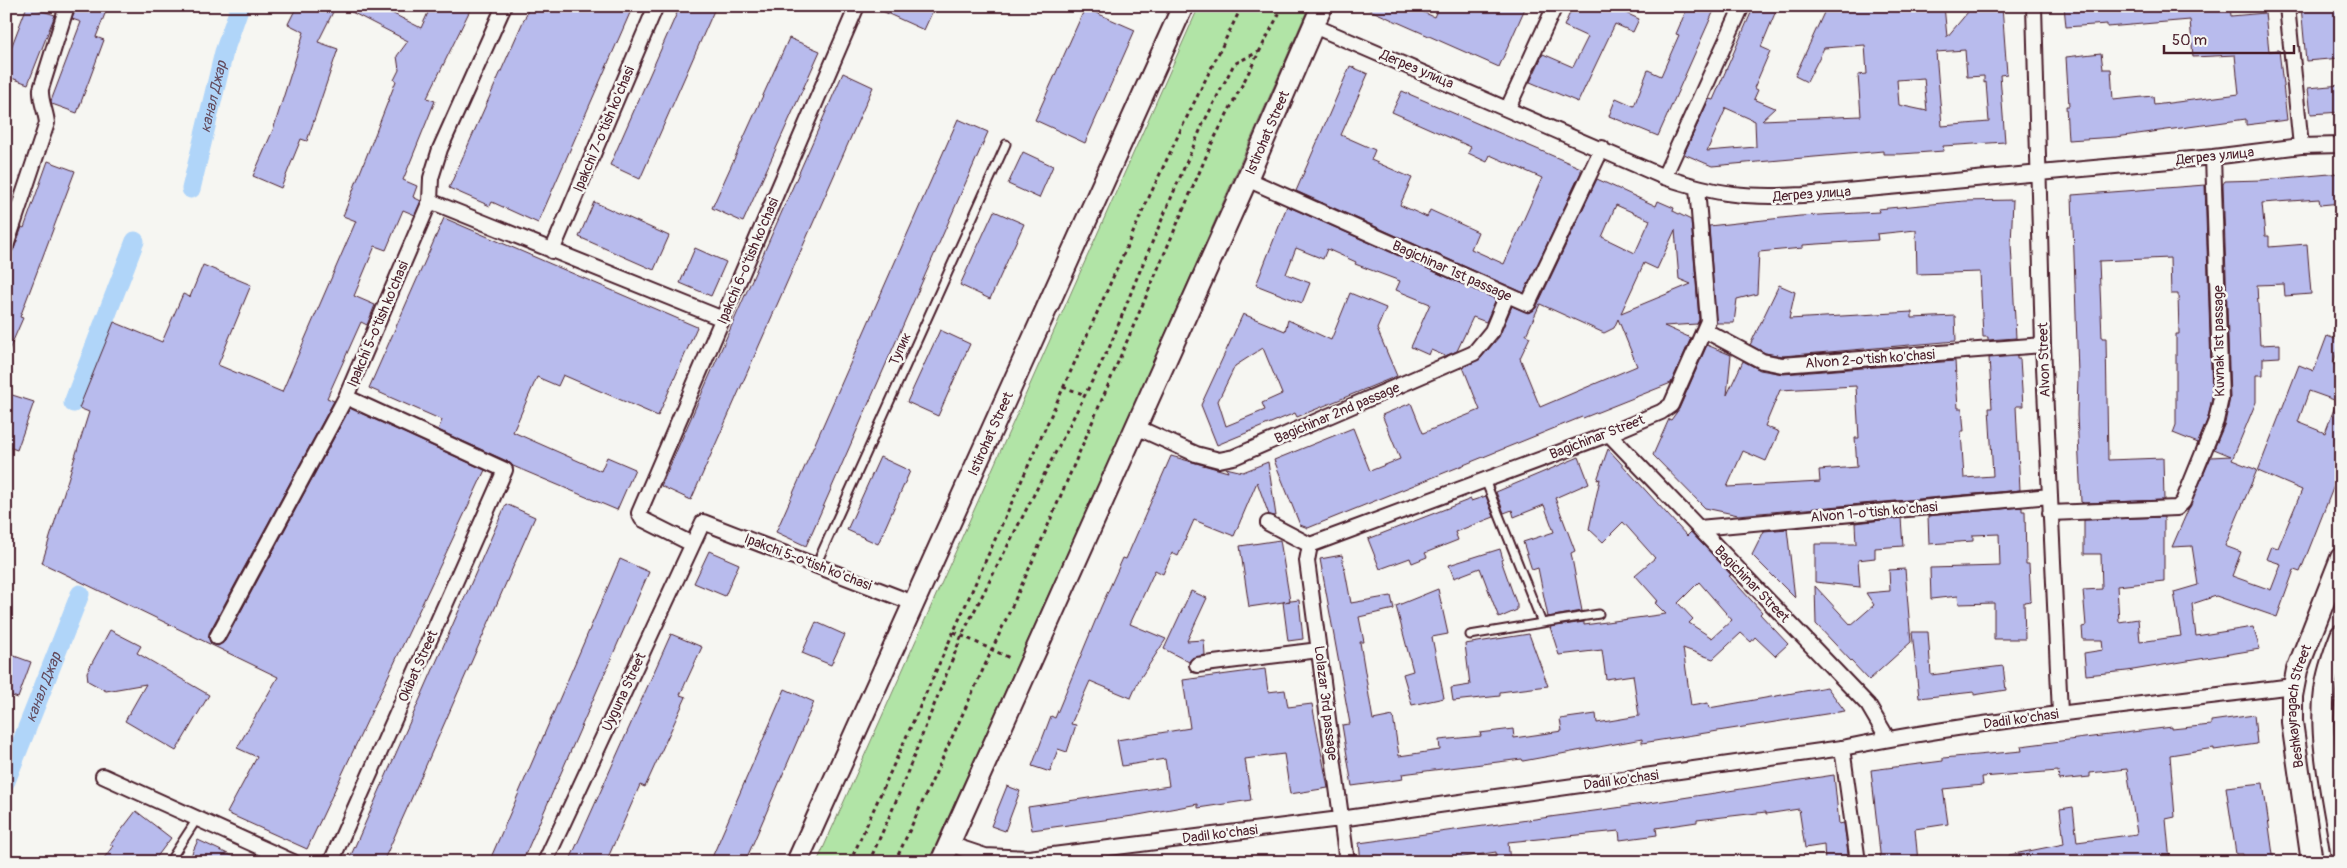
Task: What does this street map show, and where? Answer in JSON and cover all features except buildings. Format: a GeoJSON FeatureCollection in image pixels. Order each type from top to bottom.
{"type":"FeatureCollection","features":[{"type":"Feature","properties":{"kind":"main road","name":"Istirohat Street"},"geometry":{"type":"LineString","coordinates":[[797,862],[912,603],[1183,6]]}},
{"type":"Feature","properties":{"kind":"main road","name":"Istirohat Street"},"geometry":{"type":"LineString","coordinates":[[945,853],[1247,179],[1322,6]]}},
{"type":"Feature","properties":{"kind":"main road","name":"Beshkayragach Street"},"geometry":{"type":"LineString","coordinates":[[2312,862],[2292,722],[2293,686],[2307,644],[2341,558]]}},
{"type":"Feature","properties":{"kind":"main road","name":"Beshkayragach Street"},"geometry":{"type":"LineString","coordinates":[[2341,635],[2327,679],[2323,716],[2341,851]]}},
{"type":"Feature","properties":{"kind":"street"},"geometry":{"type":"LineString","coordinates":[[6,246],[47,123],[46,112],[40,99],[41,89],[67,6]]}},
{"type":"Feature","properties":{"kind":"street","name":"Ipakchi 5-o'tish ko'chasi"},"geometry":{"type":"LineString","coordinates":[[504,6],[440,149],[432,178],[430,201],[346,397],[505,470]]}},
{"type":"Feature","properties":{"kind":"street","name":"Ipakchi 7-o'tish ko'chasi"},"geometry":{"type":"LineString","coordinates":[[552,251],[656,6]]}},
{"type":"Feature","properties":{"kind":"street","name":"Ipakchi 6-o'tish ko'chasi"},"geometry":{"type":"LineString","coordinates":[[692,544],[639,516],[857,6]]}},
{"type":"Feature","properties":{"kind":"street"},"geometry":{"type":"LineString","coordinates":[[1508,108],[1555,6]]}},
{"type":"Feature","properties":{"kind":"street"},"geometry":{"type":"LineString","coordinates":[[1664,177],[1742,6]]}},
{"type":"Feature","properties":{"kind":"street","name":"Alvon Street"},"geometry":{"type":"LineString","coordinates":[[2034,6],[2043,345],[2060,713]]}},
{"type":"Feature","properties":{"kind":"street"},"geometry":{"type":"LineString","coordinates":[[2287,6],[2300,146]]}},
{"type":"Feature","properties":{"kind":"street","name":"Дегрез улица"},"geometry":{"type":"LineString","coordinates":[[1314,26],[1602,148],[1664,177],[1697,188],[1729,195],[1766,197],[2039,174],[2213,157],[2300,146],[2341,145]]}},
{"type":"Feature","properties":{"kind":"street","name":"Bаgichinar 1st passage"},"geometry":{"type":"LineString","coordinates":[[1247,179],[1528,304],[1602,148]]}},
{"type":"Feature","properties":{"kind":"street","name":"Kuvnak 1st passage"},"geometry":{"type":"LineString","coordinates":[[2050,513],[2177,508],[2183,502],[2216,421],[2221,398],[2213,157]]}},
{"type":"Feature","properties":{"kind":"street","name":"Bаgichinar Street"},"geometry":{"type":"LineString","coordinates":[[1310,545],[1609,434],[1661,412],[1671,405],[1706,330],[1708,308],[1697,188]]}},
{"type":"Feature","properties":{"kind":"street"},"geometry":{"type":"LineString","coordinates":[[430,201],[723,320]]}},
{"type":"Feature","properties":{"kind":"street","name":"Bаgichinar 2nd passage"},"geometry":{"type":"LineString","coordinates":[[1136,427],[1196,454],[1219,460],[1234,457],[1474,354],[1492,331],[1506,295]]}},
{"type":"Feature","properties":{"kind":"street","name":"Alvon 2-o'tish ko'chasi"},"geometry":{"type":"LineString","coordinates":[[1706,330],[1762,361],[1782,366],[2043,345]]}},
{"type":"Feature","properties":{"kind":"street"},"geometry":{"type":"LineString","coordinates":[[217,637],[346,397]]}},
{"type":"Feature","properties":{"kind":"street","name":"Bagichinar Street"},"geometry":{"type":"LineString","coordinates":[[1609,434],[1868,705],[1888,739]]}},
{"type":"Feature","properties":{"kind":"street","name":"Okibat Street"},"geometry":{"type":"LineString","coordinates":[[331,862],[505,470]]}},
{"type":"Feature","properties":{"kind":"street","name":"Alvon 1-o'tish ko'chasi"},"geometry":{"type":"LineString","coordinates":[[1698,528],[2050,496]]}},
{"type":"Feature","properties":{"kind":"street","name":"Ipakchi 5-o'tish ko'chasi"},"geometry":{"type":"LineString","coordinates":[[703,522],[912,603]]}},
{"type":"Feature","properties":{"kind":"street","name":"Uyguna Street"},"geometry":{"type":"LineString","coordinates":[[545,862],[703,522]]}},
{"type":"Feature","properties":{"kind":"street"},"geometry":{"type":"LineString","coordinates":[[1268,523],[1310,545]]}},
{"type":"Feature","properties":{"kind":"street","name":"Lolazar 3rd passage"},"geometry":{"type":"LineString","coordinates":[[1310,545],[1307,561],[1346,862]]}},
{"type":"Feature","properties":{"kind":"street"},"geometry":{"type":"LineString","coordinates":[[1197,665],[1319,650]]}},
{"type":"Feature","properties":{"kind":"street","name":"Dadil ko'chasi"},"geometry":{"type":"LineString","coordinates":[[945,853],[1029,858],[1340,819],[1842,748],[1888,739],[2060,713],[2293,686]]}},
{"type":"Feature","properties":{"kind":"street"},"geometry":{"type":"LineString","coordinates":[[1842,748],[1858,862]]}},
{"type":"Feature","properties":{"kind":"street"},"geometry":{"type":"LineString","coordinates":[[103,776],[293,862]]}},
{"type":"Feature","properties":{"kind":"lane","name":"Тупик"},"geometry":{"type":"LineString","coordinates":[[816,565],[1006,144]]}},
{"type":"Feature","properties":{"kind":"lane"},"geometry":{"type":"LineString","coordinates":[[1485,480],[1542,623]]}},
{"type":"Feature","properties":{"kind":"lane"},"geometry":{"type":"LineString","coordinates":[[1470,635],[1599,614]]}},
{"type":"Feature","properties":{"kind":"lane"},"geometry":{"type":"LineString","coordinates":[[169,862],[198,819]]}},
{"type":"Feature","properties":{"kind":"path"},"geometry":{"type":"LineString","coordinates":[[850,862],[1184,121],[1242,6]]}},
{"type":"Feature","properties":{"kind":"path"},"geometry":{"type":"LineString","coordinates":[[895,862],[1034,558],[1211,145],[1283,6]]}},
{"type":"Feature","properties":{"kind":"path"},"geometry":{"type":"LineString","coordinates":[[869,862],[962,635],[1110,346],[1202,126],[1234,64],[1261,50]]}},
{"type":"Feature","properties":{"kind":"path"},"geometry":{"type":"LineString","coordinates":[[1063,387],[1086,395]]}},
{"type":"Feature","properties":{"kind":"path"},"geometry":{"type":"LineString","coordinates":[[954,632],[1029,666]]}},
{"type":"Feature","properties":{"kind":"green space"},"geometry":{"type":"Polygon","coordinates":[[[1199,6],[1309,6],[1151,367],[928,862],[817,862],[1199,6]]]}},
{"type":"Feature","properties":{"kind":"waterway","name":"канал Джар"},"geometry":{"type":"LineString","coordinates":[[191,189],[224,52],[240,6]]}},
{"type":"Feature","properties":{"kind":"waterway","name":"канал Джар"},"geometry":{"type":"LineString","coordinates":[[73,403],[135,241]]}},
{"type":"Feature","properties":{"kind":"waterway","name":"канал Джар"},"geometry":{"type":"LineString","coordinates":[[6,781],[80,594]]}}]}
